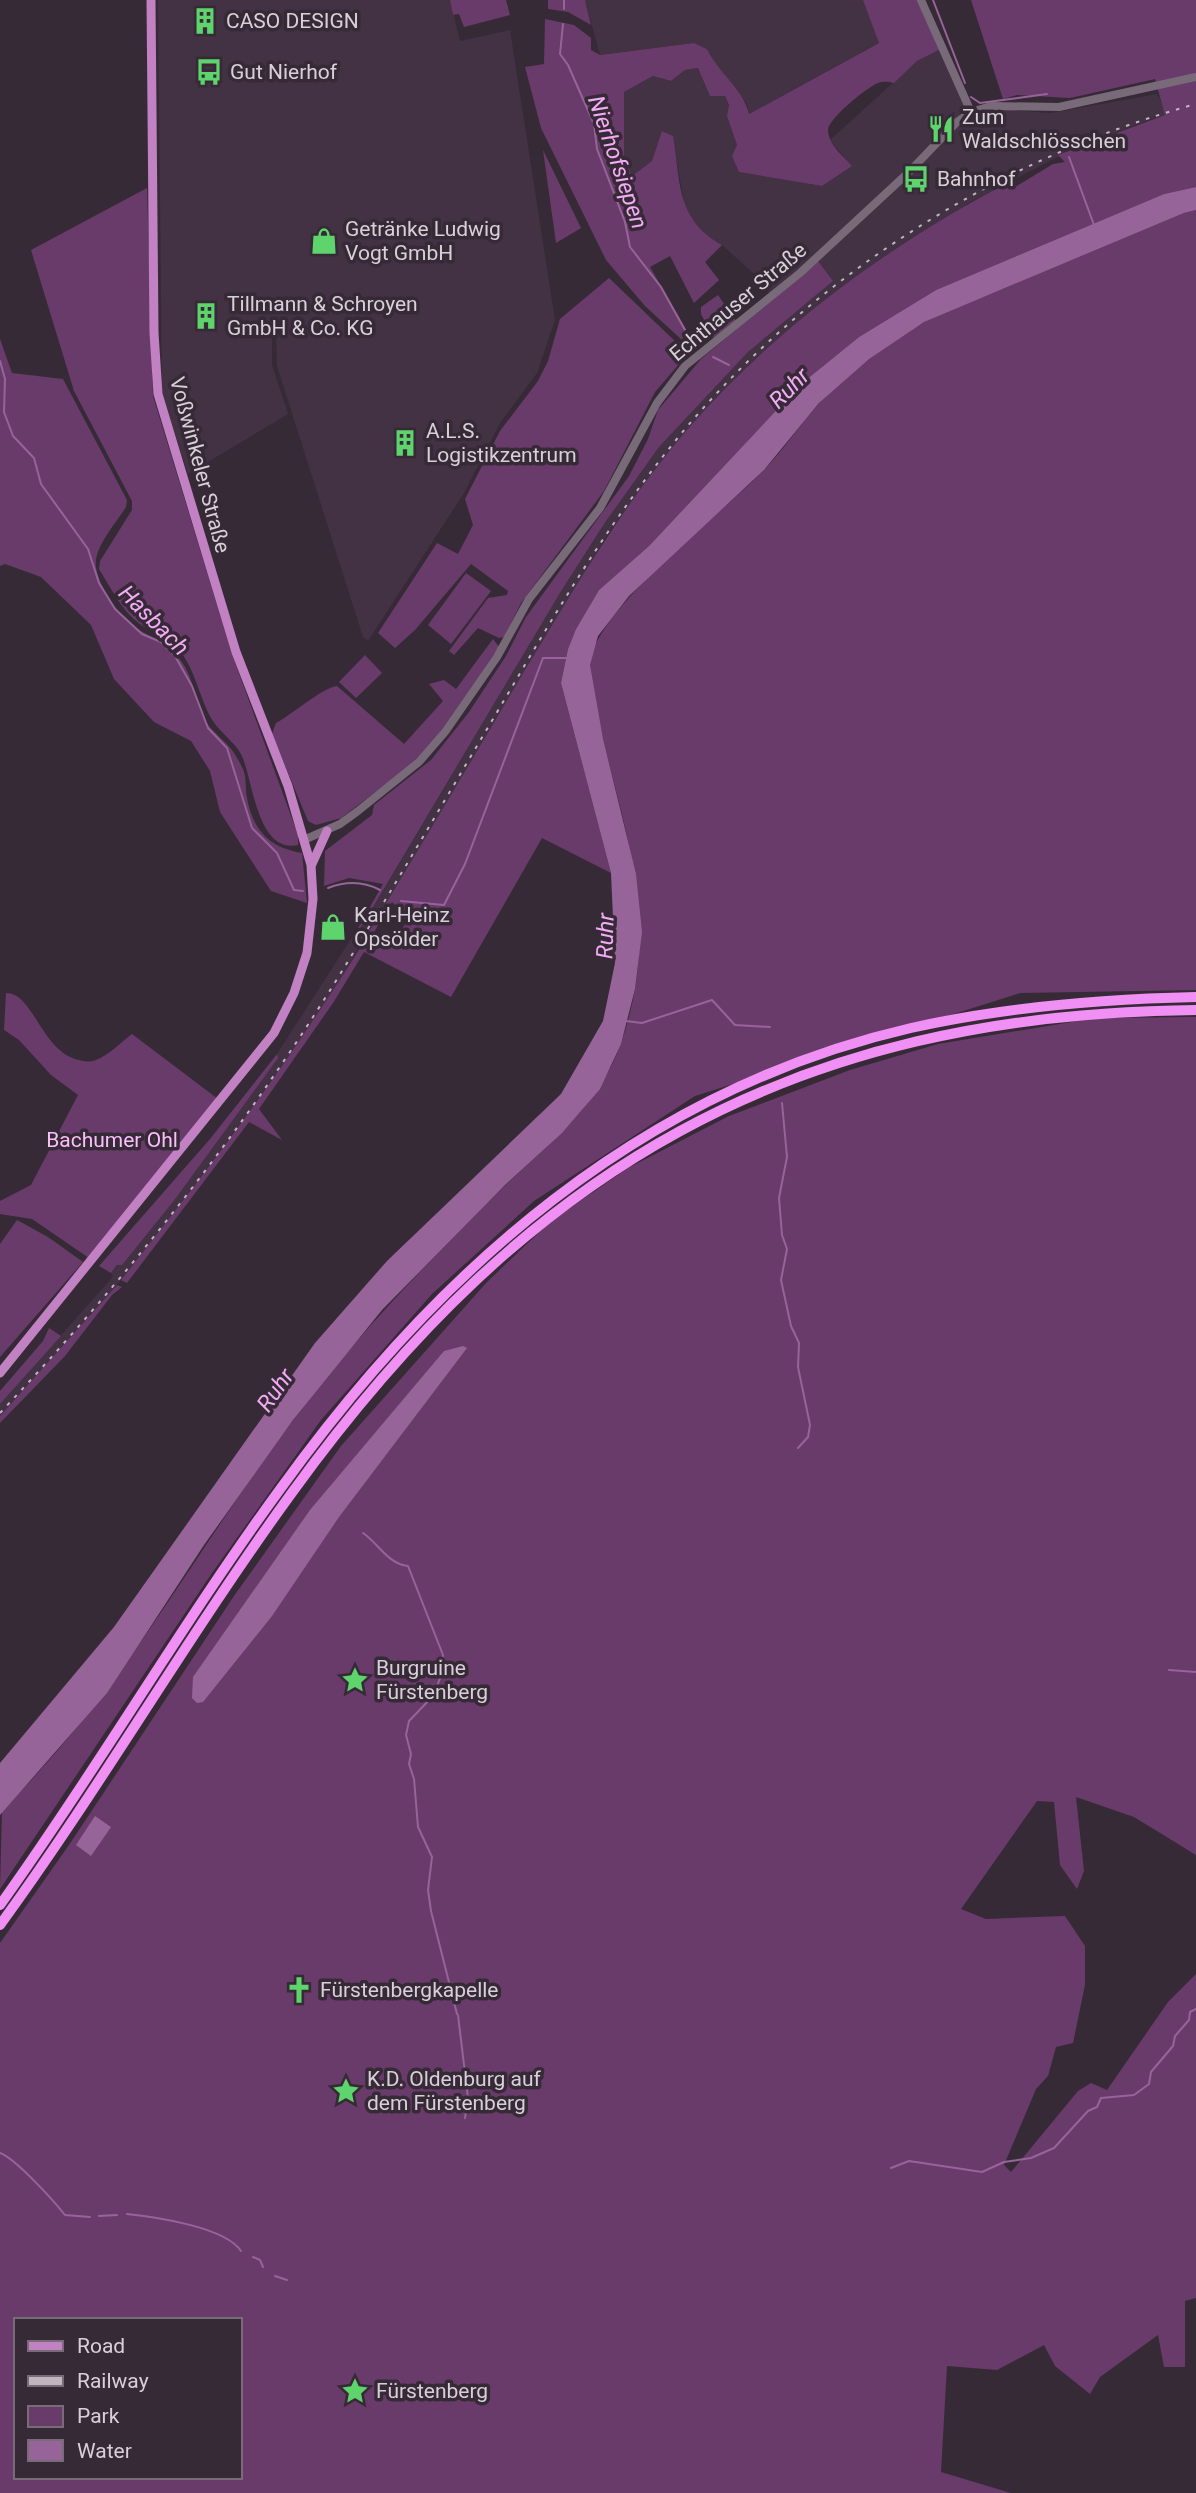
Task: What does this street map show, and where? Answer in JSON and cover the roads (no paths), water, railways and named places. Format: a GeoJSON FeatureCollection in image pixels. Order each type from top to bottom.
{"type":"FeatureCollection","features":[{"type":"Feature","properties":{"kind":"highway"},"geometry":{"type":"LineString","coordinates":[[0,1905],[38,1853],[238,1548],[326,1428],[379,1363],[451,1286],[504,1237],[560,1192],[667,1123],[736,1088],[833,1051],[907,1029],[978,1014],[1095,1001],[1196,997]]}},
{"type":"Feature","properties":{"kind":"highway"},"geometry":{"type":"LineString","coordinates":[[0,1925],[46,1861],[248,1556],[334,1436],[379,1381],[459,1294],[511,1246],[568,1201],[672,1134],[740,1100],[838,1062],[911,1041],[1027,1020],[1096,1013],[1196,1010]]}},
{"type":"Feature","properties":{"kind":"main road","name":"Voßwinkeler Straße"},"geometry":{"type":"LineString","coordinates":[[151,0],[154,305],[158,394],[236,652],[306,839],[312,865]]}},
{"type":"Feature","properties":{"kind":"main road"},"geometry":{"type":"LineString","coordinates":[[921,0],[971,112],[1000,105],[1059,107],[1196,77]]}},
{"type":"Feature","properties":{"kind":"main road","name":"Echthauser Straße"},"geometry":{"type":"LineString","coordinates":[[306,839],[327,831],[402,776],[445,732],[497,657],[529,599],[606,499],[652,412],[680,372],[697,355],[746,320],[800,273],[971,112]]}},
{"type":"Feature","properties":{"kind":"main road"},"geometry":{"type":"LineString","coordinates":[[0,1373],[274,1033],[294,993],[307,953],[313,899],[312,865],[327,831]]}},
{"type":"Feature","properties":{"kind":"water"},"geometry":{"type":"Polygon","coordinates":[[[1196,187],[1196,210],[924,322],[869,359],[819,403],[764,470],[629,596],[598,636],[590,665],[603,739],[636,874],[642,932],[635,989],[621,1044],[600,1089],[562,1133],[505,1185],[382,1310],[293,1420],[204,1545],[107,1693],[0,1815],[0,1763],[114,1627],[315,1343],[387,1261],[561,1094],[603,1021],[615,963],[611,873],[561,683],[568,649],[576,629],[599,590],[649,546],[801,384],[859,337],[936,290],[1164,194],[1196,187]]]}},
{"type":"Feature","properties":{"kind":"water"},"geometry":{"type":"Polygon","coordinates":[[[463,1346],[467,1348],[339,1517],[272,1616],[203,1702],[197,1703],[192,1698],[193,1677],[310,1510],[444,1351],[463,1346]]]}},
{"type":"Feature","properties":{"kind":"water"},"geometry":{"type":"Polygon","coordinates":[[[95,1816],[111,1827],[91,1856],[76,1845],[95,1816]]]}},
{"type":"Feature","properties":{"kind":"waterway","name":"Nierhofsiepen"},"geometry":{"type":"LineString","coordinates":[[564,0],[564,9]]}},
{"type":"Feature","properties":{"kind":"waterway"},"geometry":{"type":"LineString","coordinates":[[933,0],[965,83]]}},
{"type":"Feature","properties":{"kind":"waterway","name":"Nierhofsiepen"},"geometry":{"type":"LineString","coordinates":[[563,24],[560,54],[568,65],[594,124],[597,149],[625,222],[630,247],[661,287],[690,339]]}},
{"type":"Feature","properties":{"kind":"waterway"},"geometry":{"type":"LineString","coordinates":[[971,97],[980,103],[1047,94]]}},
{"type":"Feature","properties":{"kind":"waterway"},"geometry":{"type":"LineString","coordinates":[[1069,157],[1094,225]]}},
{"type":"Feature","properties":{"kind":"waterway"},"geometry":{"type":"LineString","coordinates":[[713,357],[729,365]]}},
{"type":"Feature","properties":{"kind":"waterway","name":"Hasbach"},"geometry":{"type":"LineString","coordinates":[[0,361],[5,379],[4,412],[13,436],[34,458],[41,484],[88,549],[99,583],[115,609],[142,634],[161,642],[175,656],[192,686],[208,728],[227,748],[252,828],[277,853],[294,890],[303,891]]}},
{"type":"Feature","properties":{"kind":"waterway","name":"Hasbach"},"geometry":{"type":"LineString","coordinates":[[401,901],[444,905],[465,864],[543,658],[568,658]]}},
{"type":"Feature","properties":{"kind":"waterway","name":"Hasbach"},"geometry":{"type":"LineString","coordinates":[[328,888],[354,883],[380,890]]}},
{"type":"Feature","properties":{"kind":"waterway"},"geometry":{"type":"LineString","coordinates":[[626,1021],[642,1023],[712,1000],[735,1025],[770,1027]]}},
{"type":"Feature","properties":{"kind":"waterway"},"geometry":{"type":"LineString","coordinates":[[782,1103],[787,1157],[779,1198],[782,1235],[787,1249],[781,1280],[791,1326],[799,1343],[798,1367],[810,1425],[808,1437],[798,1448]]}},
{"type":"Feature","properties":{"kind":"waterway"},"geometry":{"type":"LineString","coordinates":[[363,1533],[389,1558],[408,1566],[443,1655],[441,1676],[433,1696],[409,1721],[406,1735],[411,1754],[409,1764],[414,1779],[418,1827],[432,1857],[428,1890],[431,1911],[457,2014]]}},
{"type":"Feature","properties":{"kind":"waterway"},"geometry":{"type":"LineString","coordinates":[[1169,1670],[1196,1672]]}},
{"type":"Feature","properties":{"kind":"waterway"},"geometry":{"type":"LineString","coordinates":[[891,2168],[909,2161],[982,2172],[1004,2162],[1031,2158],[1054,2148],[1088,2111],[1097,2107],[1101,2098],[1134,2095],[1149,2084],[1151,2072],[1173,2046],[1175,2036],[1189,2020],[1190,2012],[1196,2009]]}},
{"type":"Feature","properties":{"kind":"waterway"},"geometry":{"type":"LineString","coordinates":[[458,2015],[468,2098],[465,2118]]}},
{"type":"Feature","properties":{"kind":"waterway"},"geometry":{"type":"LineString","coordinates":[[0,2153],[24,2171],[65,2215],[90,2217]]}},
{"type":"Feature","properties":{"kind":"waterway"},"geometry":{"type":"LineString","coordinates":[[127,2214],[206,2230],[233,2243],[241,2251]]}},
{"type":"Feature","properties":{"kind":"waterway"},"geometry":{"type":"LineString","coordinates":[[99,2216],[117,2215]]}},
{"type":"Feature","properties":{"kind":"waterway"},"geometry":{"type":"LineString","coordinates":[[253,2257],[260,2260],[263,2267]]}},
{"type":"Feature","properties":{"kind":"waterway"},"geometry":{"type":"LineString","coordinates":[[275,2276],[287,2280]]}},
{"type":"Feature","properties":{"kind":"railway"},"geometry":{"type":"LineString","coordinates":[[0,1413],[142,1251],[272,1078],[350,958],[582,571],[642,483],[716,394],[774,337],[836,285],[902,237],[972,195],[1045,159],[1120,128],[1196,104]]}},
{"type":"Feature","properties":{"kind":"place","name":"CASO DESIGN"},"geometry":{"type":"Point","coordinates":[205,21]}},
{"type":"Feature","properties":{"kind":"place","name":"Gut Nierhof"},"geometry":{"type":"Point","coordinates":[209,72]}},
{"type":"Feature","properties":{"kind":"place","name":"Zum Waldschlösschen"},"geometry":{"type":"Point","coordinates":[941,129]}},
{"type":"Feature","properties":{"kind":"place","name":"Bahnhof"},"geometry":{"type":"Point","coordinates":[916,179]}},
{"type":"Feature","properties":{"kind":"place","name":"Getränke Ludwig Vogt GmbH"},"geometry":{"type":"Point","coordinates":[324,241]}},
{"type":"Feature","properties":{"kind":"place","name":"Tillmann & Schroyen GmbH & Co. KG"},"geometry":{"type":"Point","coordinates":[206,316]}},
{"type":"Feature","properties":{"kind":"place","name":"A.L.S. Logistikzentrum"},"geometry":{"type":"Point","coordinates":[405,443]}},
{"type":"Feature","properties":{"kind":"place","name":"Karl-Heinz Opsölder"},"geometry":{"type":"Point","coordinates":[333,927]}},
{"type":"Feature","properties":{"kind":"place","name":"Burgruine Fürstenberg"},"geometry":{"type":"Point","coordinates":[355,1680]}},
{"type":"Feature","properties":{"kind":"place","name":"Fürstenbergkapelle"},"geometry":{"type":"Point","coordinates":[299,1990]}},
{"type":"Feature","properties":{"kind":"place","name":"K.D. Oldenburg auf dem Fürstenberg"},"geometry":{"type":"Point","coordinates":[346,2091]}},
{"type":"Feature","properties":{"kind":"place","name":"Fürstenberg"},"geometry":{"type":"Point","coordinates":[355,2391]}},
{"type":"Feature","properties":{"kind":"water label","name":"Ruhr"},"geometry":{"type":"Point","coordinates":[789,388]}},
{"type":"Feature","properties":{"kind":"water label","name":"Ruhr"},"geometry":{"type":"Point","coordinates":[605,936]}},
{"type":"Feature","properties":{"kind":"water label","name":"Ruhr"},"geometry":{"type":"Point","coordinates":[275,1390]}},
{"type":"Feature","properties":{"kind":"park label","name":"Bachumer Ohl"},"geometry":{"type":"Point","coordinates":[112,1140]}}]}
